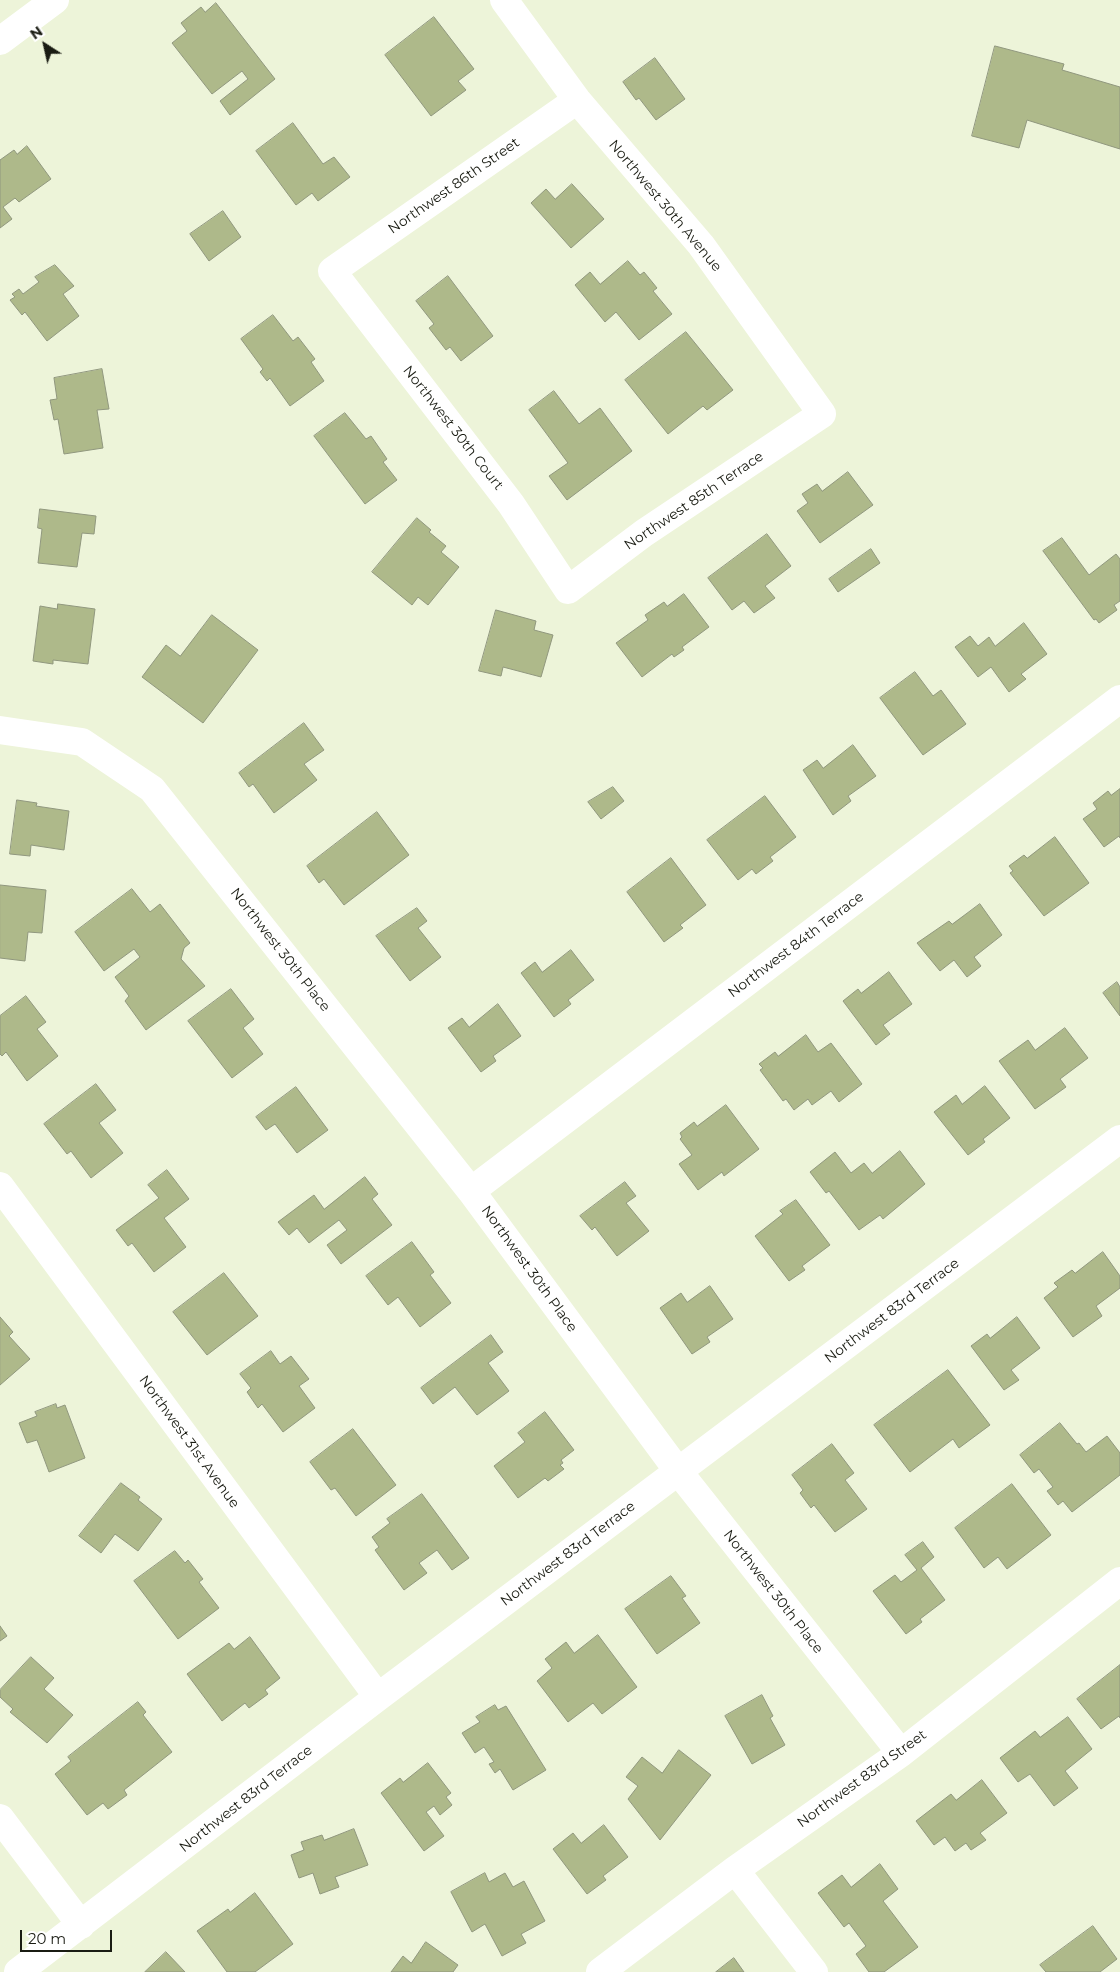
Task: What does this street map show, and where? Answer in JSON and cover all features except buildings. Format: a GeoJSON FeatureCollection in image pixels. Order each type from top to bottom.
{"type":"FeatureCollection","features":[{"type":"Feature","properties":{"kind":"street"},"geometry":{"type":"LineString","coordinates":[[0,41],[55,0]]}},
{"type":"Feature","properties":{"kind":"street","name":"Northwest 30th Avenue"},"geometry":{"type":"LineString","coordinates":[[504,0],[577,100],[701,244],[822,414]]}},
{"type":"Feature","properties":{"kind":"street","name":"Northwest 86th Street"},"geometry":{"type":"LineString","coordinates":[[332,271],[577,100]]}},
{"type":"Feature","properties":{"kind":"street","name":"Northwest 30th Court"},"geometry":{"type":"LineString","coordinates":[[332,271],[512,504],[568,590]]}},
{"type":"Feature","properties":{"kind":"street","name":"Northwest 85th Terrace"},"geometry":{"type":"LineString","coordinates":[[568,590],[644,533],[822,414]]}},
{"type":"Feature","properties":{"kind":"street","name":"Northwest 84th Terrace"},"geometry":{"type":"LineString","coordinates":[[471,1191],[1120,699]]}},
{"type":"Feature","properties":{"kind":"street","name":"Northwest 30th Place"},"geometry":{"type":"LineString","coordinates":[[0,730],[82,742],[152,789],[471,1191],[678,1471],[901,1753]]}},
{"type":"Feature","properties":{"kind":"street","name":"Northwest 83rd Terrace"},"geometry":{"type":"LineString","coordinates":[[18,1972],[378,1697],[1120,1138]]}},
{"type":"Feature","properties":{"kind":"street","name":"Northwest 31st Avenue"},"geometry":{"type":"LineString","coordinates":[[0,1186],[378,1697]]}},
{"type":"Feature","properties":{"kind":"street","name":"Northwest 83rd Street"},"geometry":{"type":"LineString","coordinates":[[600,1972],[735,1870],[901,1753],[1120,1581]]}},
{"type":"Feature","properties":{"kind":"street"},"geometry":{"type":"LineString","coordinates":[[0,1818],[81,1925]]}},
{"type":"Feature","properties":{"kind":"street"},"geometry":{"type":"LineString","coordinates":[[735,1870],[814,1972]]}}]}
